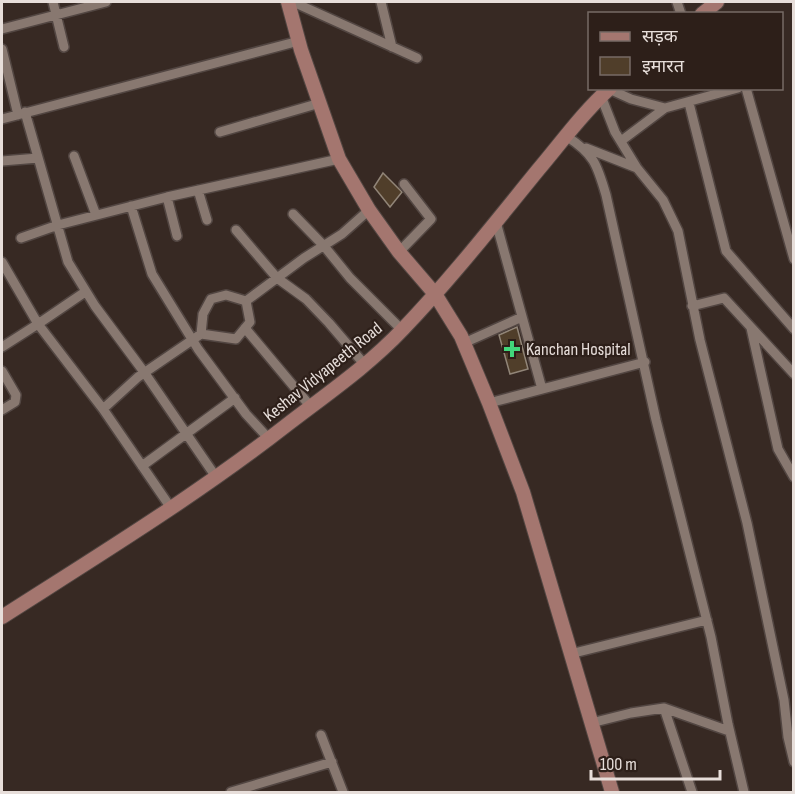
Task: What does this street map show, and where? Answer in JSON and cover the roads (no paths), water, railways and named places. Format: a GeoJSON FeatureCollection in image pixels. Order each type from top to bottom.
{"type":"FeatureCollection","features":[{"type":"Feature","properties":{"kind":"street"},"geometry":{"type":"LineString","coordinates":[[53,2],[64,47]]}},
{"type":"Feature","properties":{"kind":"street"},"geometry":{"type":"LineString","coordinates":[[2,29],[106,2]]}},
{"type":"Feature","properties":{"kind":"street"},"geometry":{"type":"LineString","coordinates":[[288,2],[339,159],[369,210],[399,252],[435,294],[464,343],[489,403],[523,492],[612,792]]}},
{"type":"Feature","properties":{"kind":"street"},"geometry":{"type":"LineString","coordinates":[[293,2],[417,58]]}},
{"type":"Feature","properties":{"kind":"street"},"geometry":{"type":"LineString","coordinates":[[381,2],[392,47]]}},
{"type":"Feature","properties":{"kind":"street"},"geometry":{"type":"LineString","coordinates":[[704,12],[717,2]]}},
{"type":"Feature","properties":{"kind":"street"},"geometry":{"type":"LineString","coordinates":[[2,119],[299,41]]}},
{"type":"Feature","properties":{"kind":"street"},"geometry":{"type":"LineString","coordinates":[[2,50],[38,158],[68,262],[85,292],[144,372],[216,477]]}},
{"type":"Feature","properties":{"kind":"street"},"geometry":{"type":"LineString","coordinates":[[747,90],[794,259]]}},
{"type":"Feature","properties":{"kind":"street"},"geometry":{"type":"LineString","coordinates":[[665,108],[607,91],[615,132],[637,168],[663,200],[678,231],[692,306],[747,523],[784,700],[793,761]]}},
{"type":"Feature","properties":{"kind":"street","name":"Keshav Vidyapeeth Road"},"geometry":{"type":"LineString","coordinates":[[2,617],[112,548],[270,440],[365,365],[435,294],[566,136],[607,91]]}},
{"type":"Feature","properties":{"kind":"street"},"geometry":{"type":"LineString","coordinates":[[621,141],[665,108],[688,103],[711,92]]}},
{"type":"Feature","properties":{"kind":"street"},"geometry":{"type":"LineString","coordinates":[[220,132],[320,103]]}},
{"type":"Feature","properties":{"kind":"street"},"geometry":{"type":"LineString","coordinates":[[688,103],[726,251],[794,329]]}},
{"type":"Feature","properties":{"kind":"street"},"geometry":{"type":"LineString","coordinates":[[566,136],[583,147],[637,168]]}},
{"type":"Feature","properties":{"kind":"street"},"geometry":{"type":"LineString","coordinates":[[583,147],[599,169],[606,195],[645,362],[656,420],[706,620],[744,792]]}},
{"type":"Feature","properties":{"kind":"street"},"geometry":{"type":"LineString","coordinates":[[74,156],[96,215]]}},
{"type":"Feature","properties":{"kind":"street"},"geometry":{"type":"LineString","coordinates":[[2,161],[38,158]]}},
{"type":"Feature","properties":{"kind":"street"},"geometry":{"type":"LineString","coordinates":[[21,238],[58,225],[130,206],[339,159]]}},
{"type":"Feature","properties":{"kind":"street"},"geometry":{"type":"LineString","coordinates":[[399,252],[431,219],[404,184]]}},
{"type":"Feature","properties":{"kind":"street"},"geometry":{"type":"LineString","coordinates":[[198,190],[207,220]]}},
{"type":"Feature","properties":{"kind":"street"},"geometry":{"type":"LineString","coordinates":[[167,197],[177,236]]}},
{"type":"Feature","properties":{"kind":"street"},"geometry":{"type":"LineString","coordinates":[[130,206],[152,274],[192,340],[246,414],[270,440]]}},
{"type":"Feature","properties":{"kind":"street"},"geometry":{"type":"LineString","coordinates":[[246,301],[304,258],[342,234],[369,210]]}},
{"type":"Feature","properties":{"kind":"street"},"geometry":{"type":"LineString","coordinates":[[293,214],[324,246],[350,278],[402,330]]}},
{"type":"Feature","properties":{"kind":"street"},"geometry":{"type":"LineString","coordinates":[[496,222],[542,389]]}},
{"type":"Feature","properties":{"kind":"street"},"geometry":{"type":"LineString","coordinates":[[236,231],[277,278],[306,299],[365,365]]}},
{"type":"Feature","properties":{"kind":"street"},"geometry":{"type":"LineString","coordinates":[[2,262],[38,324],[103,409],[171,508]]}},
{"type":"Feature","properties":{"kind":"street"},"geometry":{"type":"LineString","coordinates":[[2,347],[85,292]]}},
{"type":"Feature","properties":{"kind":"street"},"geometry":{"type":"LineString","coordinates":[[103,409],[144,372],[201,333],[203,314],[211,299],[226,295],[246,301]]}},
{"type":"Feature","properties":{"kind":"street"},"geometry":{"type":"LineString","coordinates":[[692,306],[724,298],[794,374]]}},
{"type":"Feature","properties":{"kind":"street"},"geometry":{"type":"LineString","coordinates":[[201,333],[236,339],[250,322],[246,301]]}},
{"type":"Feature","properties":{"kind":"street"},"geometry":{"type":"LineString","coordinates":[[464,343],[522,316]]}},
{"type":"Feature","properties":{"kind":"street"},"geometry":{"type":"LineString","coordinates":[[245,328],[311,407]]}},
{"type":"Feature","properties":{"kind":"street"},"geometry":{"type":"LineString","coordinates":[[751,328],[778,449],[794,477]]}},
{"type":"Feature","properties":{"kind":"street"},"geometry":{"type":"LineString","coordinates":[[489,403],[645,362]]}},
{"type":"Feature","properties":{"kind":"street"},"geometry":{"type":"LineString","coordinates":[[2,371],[16,395],[15,402],[2,410]]}},
{"type":"Feature","properties":{"kind":"street"},"geometry":{"type":"LineString","coordinates":[[142,466],[235,398]]}},
{"type":"Feature","properties":{"kind":"street"},"geometry":{"type":"LineString","coordinates":[[570,654],[706,620]]}},
{"type":"Feature","properties":{"kind":"street"},"geometry":{"type":"LineString","coordinates":[[591,723],[664,708],[729,731]]}},
{"type":"Feature","properties":{"kind":"street"},"geometry":{"type":"LineString","coordinates":[[664,708],[692,792]]}},
{"type":"Feature","properties":{"kind":"street"},"geometry":{"type":"LineString","coordinates":[[321,735],[343,792]]}},
{"type":"Feature","properties":{"kind":"street"},"geometry":{"type":"LineString","coordinates":[[231,792],[252,790],[332,762]]}},
{"type":"Feature","properties":{"kind":"place","name":"Kanchan Hospital"},"geometry":{"type":"Point","coordinates":[512,349]}}]}
